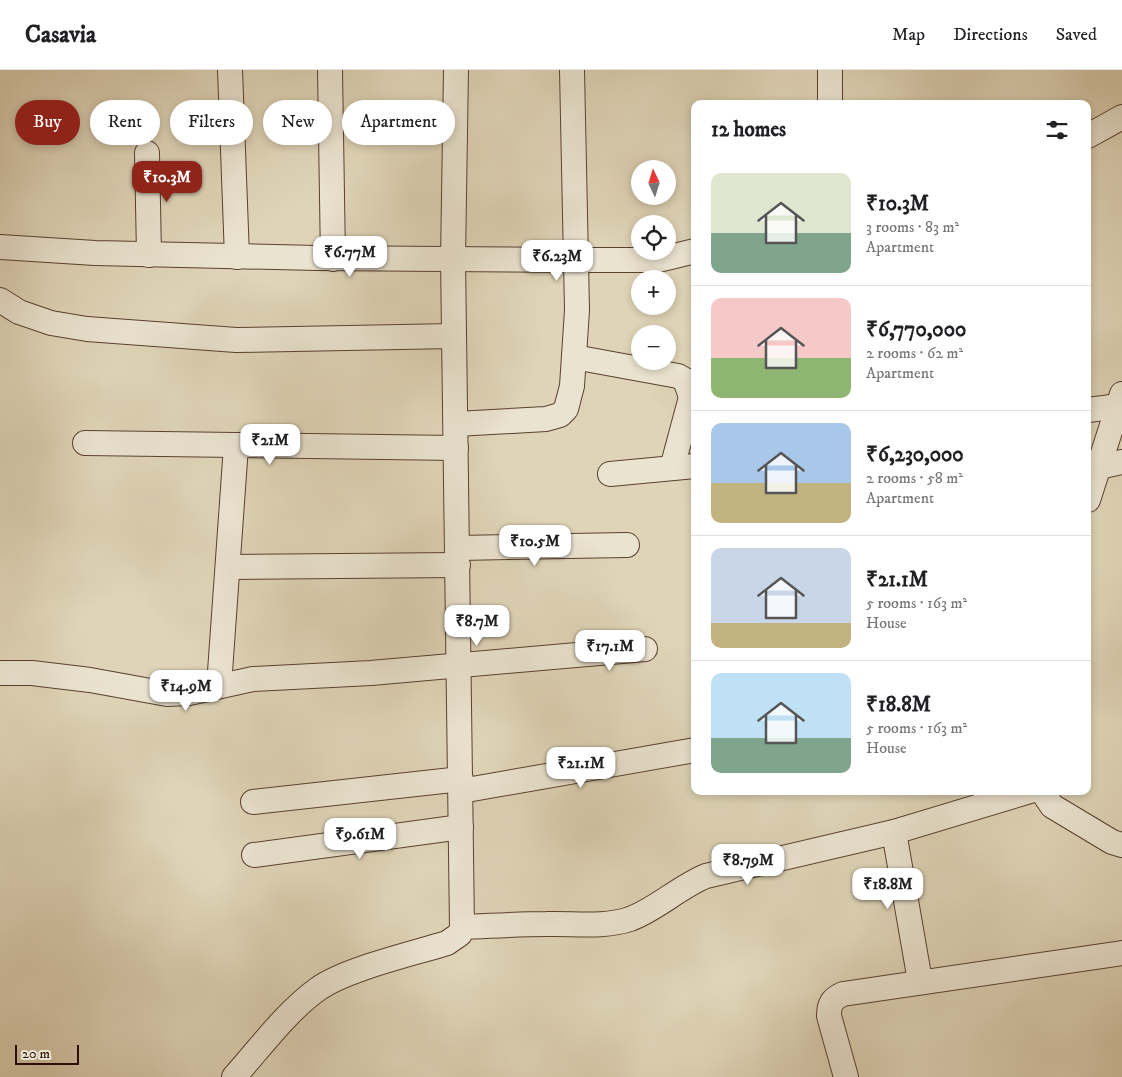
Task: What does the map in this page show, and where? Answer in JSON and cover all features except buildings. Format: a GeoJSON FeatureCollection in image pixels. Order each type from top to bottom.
{"type":"FeatureCollection","features":[{"type":"Feature","properties":{"kind":"street"},"geometry":{"type":"LineString","coordinates":[[230,70],[237,256]]}},
{"type":"Feature","properties":{"kind":"street"},"geometry":{"type":"LineString","coordinates":[[330,70],[333,259]]}},
{"type":"Feature","properties":{"kind":"street"},"geometry":{"type":"LineString","coordinates":[[234,1077],[297,1007],[319,988],[349,975],[447,943],[460,934],[462,927],[453,259],[456,70]]}},
{"type":"Feature","properties":{"kind":"street"},"geometry":{"type":"LineString","coordinates":[[456,424],[546,419],[560,415],[566,409],[570,398],[578,310],[572,70]]}},
{"type":"Feature","properties":{"kind":"street"},"geometry":{"type":"LineString","coordinates":[[830,70],[830,100]]}},
{"type":"Feature","properties":{"kind":"street"},"geometry":{"type":"LineString","coordinates":[[1091,134],[1122,117]]}},
{"type":"Feature","properties":{"kind":"street"},"geometry":{"type":"LineString","coordinates":[[147,153],[149,255]]}},
{"type":"Feature","properties":{"kind":"street"},"geometry":{"type":"LineString","coordinates":[[0,247],[149,255],[333,259],[658,260],[691,252]]}},
{"type":"Feature","properties":{"kind":"street"},"geometry":{"type":"LineString","coordinates":[[0,300],[19,312],[51,323],[87,329],[226,340],[454,336]]}},
{"type":"Feature","properties":{"kind":"street"},"geometry":{"type":"LineString","coordinates":[[574,357],[678,376],[685,380],[691,397],[672,468]]}},
{"type":"Feature","properties":{"kind":"street"},"geometry":{"type":"LineString","coordinates":[[1091,409],[1120,400]]}},
{"type":"Feature","properties":{"kind":"street"},"geometry":{"type":"LineString","coordinates":[[1091,491],[1120,400]]}},
{"type":"Feature","properties":{"kind":"street"},"geometry":{"type":"LineString","coordinates":[[85,443],[456,448]]}},
{"type":"Feature","properties":{"kind":"street"},"geometry":{"type":"LineString","coordinates":[[219,686],[236,446]]}},
{"type":"Feature","properties":{"kind":"street"},"geometry":{"type":"LineString","coordinates":[[1099,467],[1122,462]]}},
{"type":"Feature","properties":{"kind":"street"},"geometry":{"type":"LineString","coordinates":[[610,474],[691,466]]}},
{"type":"Feature","properties":{"kind":"street"},"geometry":{"type":"LineString","coordinates":[[228,567],[458,557],[627,546]]}},
{"type":"Feature","properties":{"kind":"street"},"geometry":{"type":"LineString","coordinates":[[0,673],[32,673],[90,680],[167,694],[189,693],[253,679],[458,665],[645,649]]}},
{"type":"Feature","properties":{"kind":"street"},"geometry":{"type":"LineString","coordinates":[[253,802],[461,785],[691,751]]}},
{"type":"Feature","properties":{"kind":"street"},"geometry":{"type":"LineString","coordinates":[[462,927],[605,924],[629,919],[649,910],[688,884],[706,876],[894,832],[1017,795]]}},
{"type":"Feature","properties":{"kind":"street"},"geometry":{"type":"LineString","coordinates":[[1045,795],[1052,806],[1112,842],[1122,845]]}},
{"type":"Feature","properties":{"kind":"street"},"geometry":{"type":"LineString","coordinates":[[254,855],[461,827]]}},
{"type":"Feature","properties":{"kind":"street"},"geometry":{"type":"LineString","coordinates":[[894,832],[920,981]]}},
{"type":"Feature","properties":{"kind":"street"},"geometry":{"type":"LineString","coordinates":[[846,1077],[829,1016],[829,1006],[833,999],[843,994],[920,981],[1122,953]]}}]}
